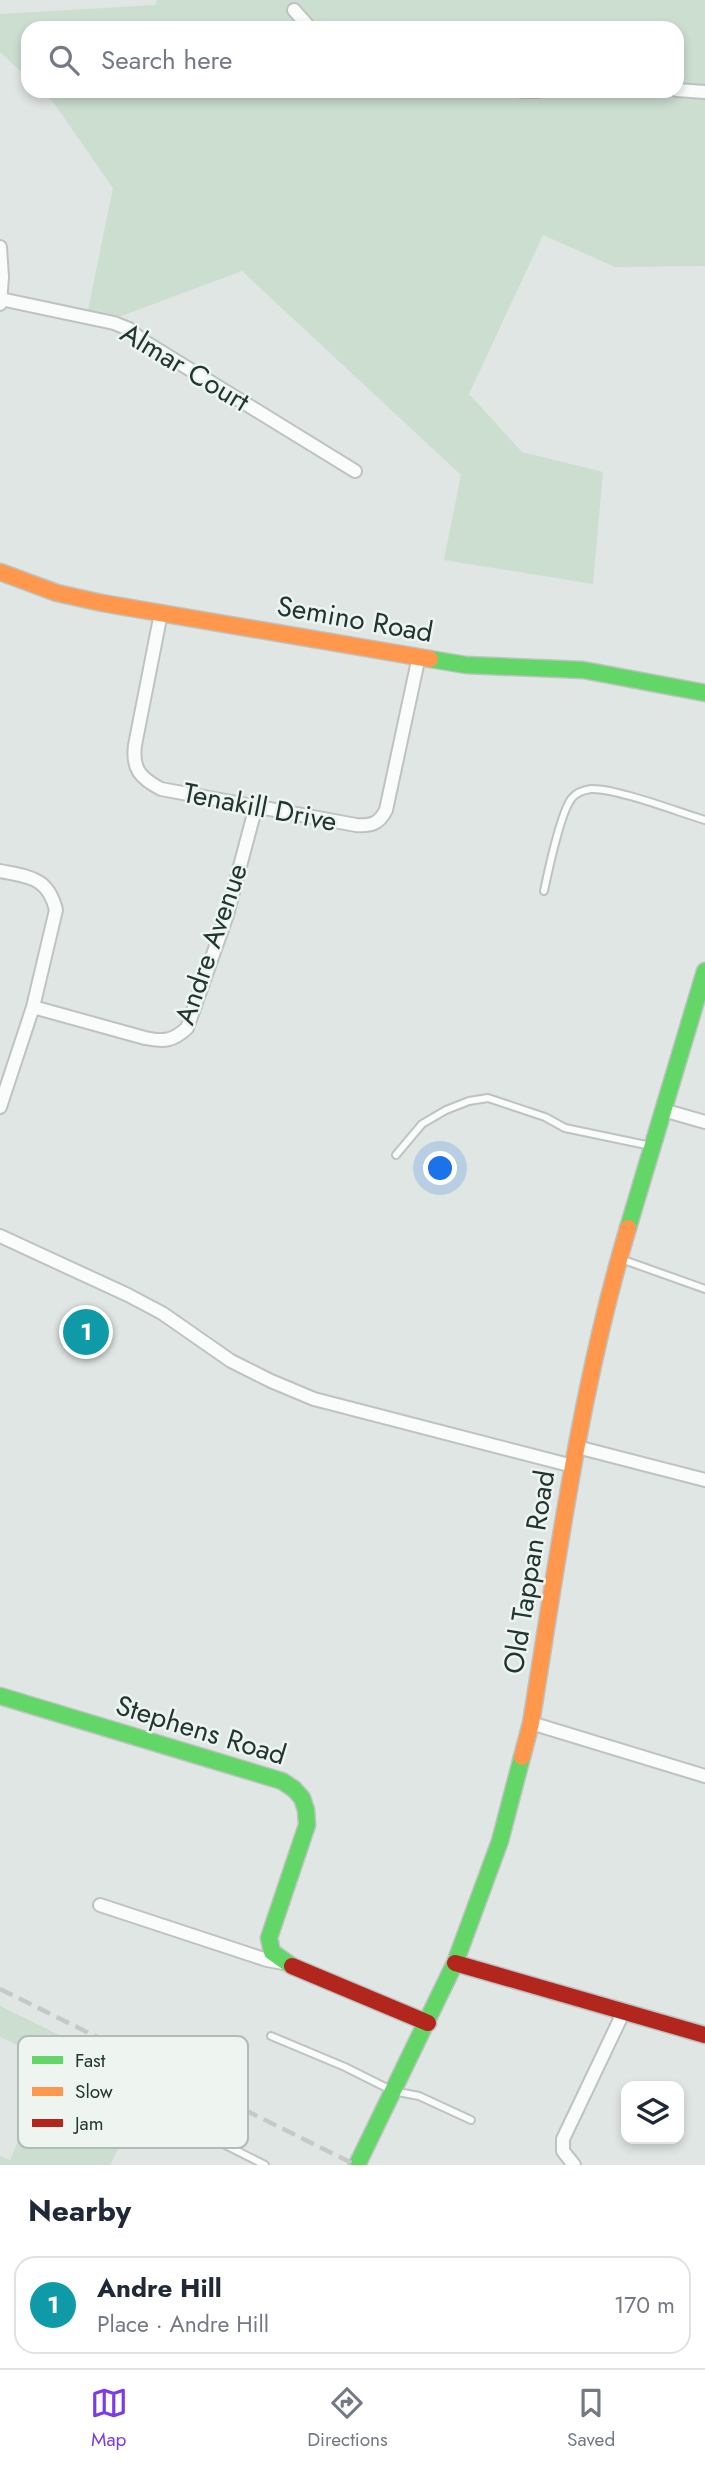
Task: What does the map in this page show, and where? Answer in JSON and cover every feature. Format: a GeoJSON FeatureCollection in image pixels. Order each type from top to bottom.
{"type":"FeatureCollection","features":[{"type":"Feature","properties":{"kind":"street"},"geometry":{"type":"LineString","coordinates":[[295,10],[304,21]]}},
{"type":"Feature","properties":{"kind":"street"},"geometry":{"type":"LineString","coordinates":[[684,90],[705,92]]}},
{"type":"Feature","properties":{"kind":"street"},"geometry":{"type":"LineString","coordinates":[[0,247],[1,301]]}},
{"type":"Feature","properties":{"kind":"street","name":"Almar Court"},"geometry":{"type":"LineString","coordinates":[[1,301],[114,323],[129,329],[142,340],[355,471]]}},
{"type":"Feature","properties":{"kind":"street","name":"Semino Road"},"geometry":{"type":"LineString","coordinates":[[0,572],[57,593],[102,603],[466,665],[583,670],[705,693]]}},
{"type":"Feature","properties":{"kind":"street","name":"Tenakill Drive"},"geometry":{"type":"LineString","coordinates":[[161,613],[135,745],[133,761],[139,773],[161,789],[356,825],[369,826],[380,821],[386,810],[419,656]]}},
{"type":"Feature","properties":{"kind":"street","name":"Andre Avenue"},"geometry":{"type":"LineString","coordinates":[[33,1007],[159,1041],[175,1039],[181,1034],[187,1028],[226,915],[256,806]]}},
{"type":"Feature","properties":{"kind":"street"},"geometry":{"type":"LineString","coordinates":[[0,870],[37,879],[47,888],[56,910],[33,1007],[0,1107]]}},
{"type":"Feature","properties":{"kind":"street","name":"Old Tappan Road"},"geometry":{"type":"LineString","coordinates":[[357,2165],[456,1963],[500,1842],[531,1723],[573,1466],[594,1359],[619,1258],[705,971]]}},
{"type":"Feature","properties":{"kind":"street"},"geometry":{"type":"LineString","coordinates":[[663,1110],[705,1122]]}},
{"type":"Feature","properties":{"kind":"street"},"geometry":{"type":"LineString","coordinates":[[0,1236],[162,1313],[231,1362],[281,1386],[314,1399],[573,1466]]}},
{"type":"Feature","properties":{"kind":"street"},"geometry":{"type":"LineString","coordinates":[[577,1447],[705,1480]]}},
{"type":"Feature","properties":{"kind":"street","name":"Stephens Road"},"geometry":{"type":"LineString","coordinates":[[0,1696],[282,1781],[297,1789],[308,1811],[307,1825],[269,1938],[272,1952],[285,1963]]}},
{"type":"Feature","properties":{"kind":"street"},"geometry":{"type":"LineString","coordinates":[[531,1723],[705,1776]]}},
{"type":"Feature","properties":{"kind":"street"},"geometry":{"type":"LineString","coordinates":[[100,1905],[267,1960],[285,1963],[428,2023]]}},
{"type":"Feature","properties":{"kind":"street"},"geometry":{"type":"LineString","coordinates":[[456,1963],[705,2035]]}},
{"type":"Feature","properties":{"kind":"street"},"geometry":{"type":"LineString","coordinates":[[574,2165],[563,2151],[563,2139],[624,2011]]}},
{"type":"Feature","properties":{"kind":"lane"},"geometry":{"type":"LineString","coordinates":[[544,891],[570,799],[580,791],[608,791],[705,820]]}},
{"type":"Feature","properties":{"kind":"lane"},"geometry":{"type":"LineString","coordinates":[[396,1155],[422,1124],[446,1110],[469,1101],[488,1098],[545,1117],[565,1128],[653,1146]]}},
{"type":"Feature","properties":{"kind":"lane"},"geometry":{"type":"LineString","coordinates":[[619,1258],[705,1289]]}},
{"type":"Feature","properties":{"kind":"lane"},"geometry":{"type":"LineString","coordinates":[[271,2036],[345,2067],[393,2091],[419,2096],[471,2120]]}},
{"type":"Feature","properties":{"kind":"lane"},"geometry":{"type":"LineString","coordinates":[[231,2148],[265,2165]]}},
{"type":"Feature","properties":{"kind":"green space"},"geometry":{"type":"Polygon","coordinates":[[[157,0],[705,0],[705,266],[615,267],[543,235],[469,394],[522,452],[603,472],[593,584],[444,560],[461,475],[242,271],[108,321],[87,315],[113,188],[49,98],[684,98],[684,21],[21,21],[21,72],[0,52],[0,14],[155,5],[157,0]]]}},
{"type":"Feature","properties":{"kind":"green space"},"geometry":{"type":"Polygon","coordinates":[[[0,2006],[61,2036],[18,2036],[18,2045],[0,2037],[0,2006]]]}},
{"type":"Feature","properties":{"kind":"green space"},"geometry":{"type":"Polygon","coordinates":[[[18,2142],[18,2148],[118,2148],[110,2165],[0,2165],[0,2156],[10,2160],[18,2142]]]}},
{"type":"Feature","properties":{"kind":"railway"},"geometry":{"type":"LineString","coordinates":[[0,1989],[95,2036]]}},
{"type":"Feature","properties":{"kind":"railway"},"geometry":{"type":"LineString","coordinates":[[248,2112],[356,2165]]}},
{"type":"Feature","properties":{"kind":"traffic: fast"},"geometry":{"type":"LineString","coordinates":[[430,659],[466,665],[583,670],[705,693]]}},
{"type":"Feature","properties":{"kind":"traffic: fast"},"geometry":{"type":"LineString","coordinates":[[628,1228],[705,971]]}},
{"type":"Feature","properties":{"kind":"traffic: fast"},"geometry":{"type":"LineString","coordinates":[[0,1696],[282,1781],[294,1789],[302,1798],[307,1825],[269,1938],[272,1952],[292,1966]]}},
{"type":"Feature","properties":{"kind":"traffic: fast"},"geometry":{"type":"LineString","coordinates":[[357,2165],[455,1963],[500,1841],[522,1757]]}},
{"type":"Feature","properties":{"kind":"traffic: slow"},"geometry":{"type":"LineString","coordinates":[[0,572],[57,593],[102,603],[430,659]]}},
{"type":"Feature","properties":{"kind":"traffic: slow"},"geometry":{"type":"LineString","coordinates":[[522,1757],[531,1723],[583,1412],[596,1350],[628,1228]]}},
{"type":"Feature","properties":{"kind":"traffic: jam"},"geometry":{"type":"LineString","coordinates":[[455,1963],[705,2035]]}},
{"type":"Feature","properties":{"kind":"traffic: jam"},"geometry":{"type":"LineString","coordinates":[[292,1966],[428,2023]]}},
{"type":"Feature","properties":{"kind":"place","name":"Andre Hill"},"geometry":{"type":"Point","coordinates":[86,1332]}}]}
